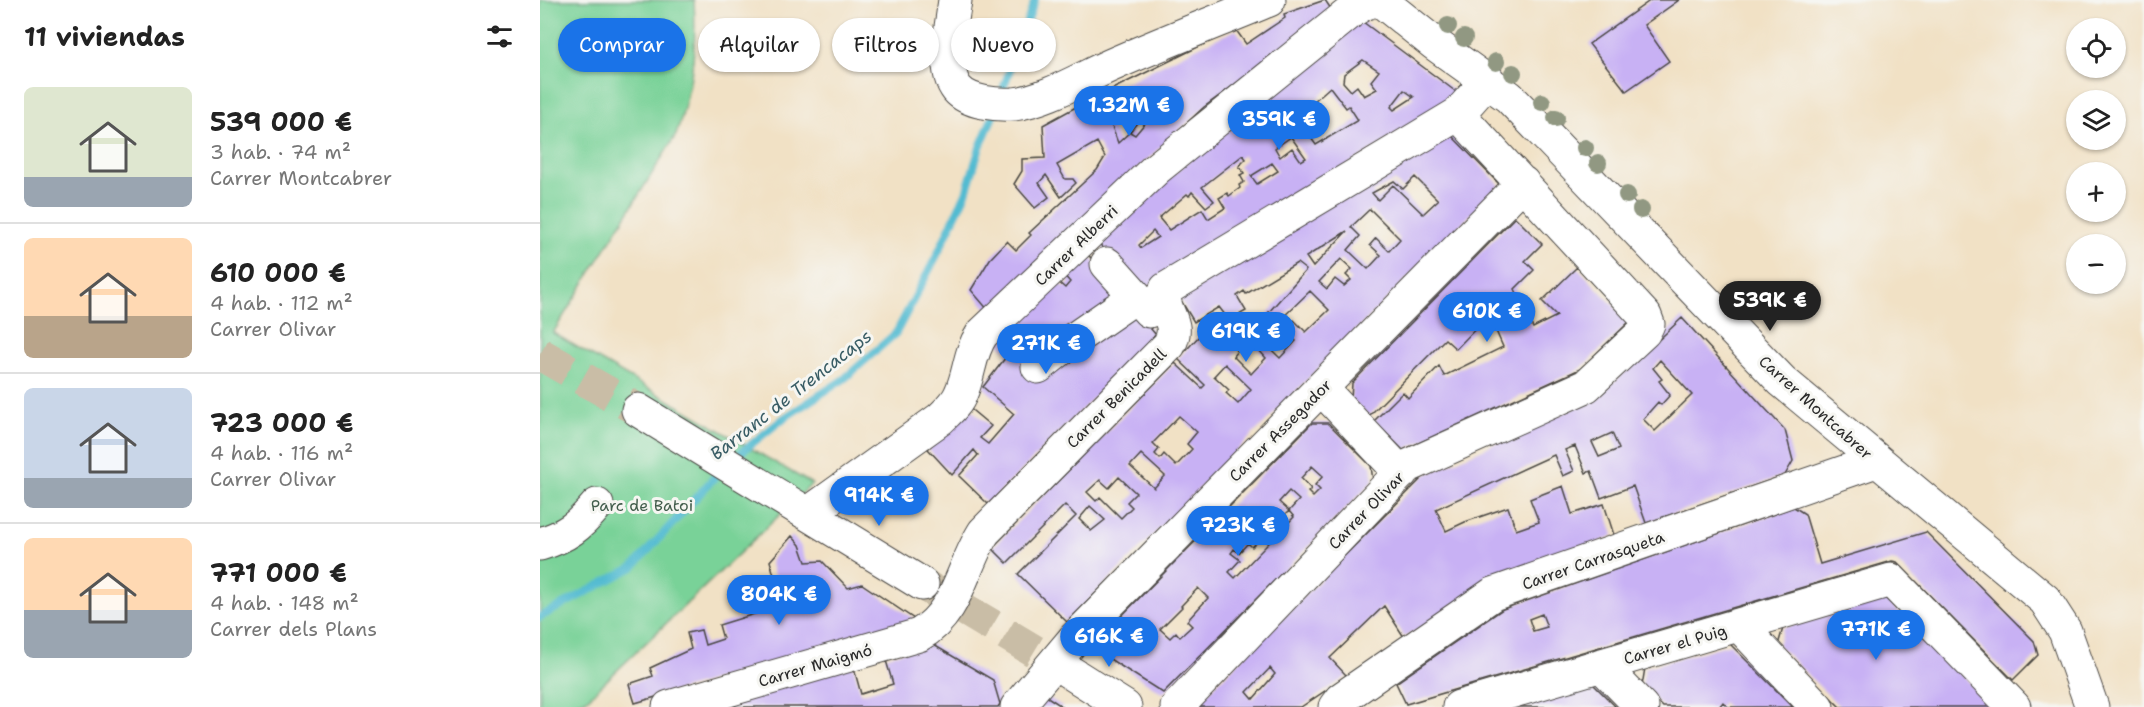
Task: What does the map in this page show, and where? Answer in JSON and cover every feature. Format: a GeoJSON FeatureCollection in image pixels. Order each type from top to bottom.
{"type":"FeatureCollection","features":[{"type":"Feature","properties":{"kind":"street"},"geometry":{"type":"LineString","coordinates":[[955,0],[949,69],[952,83],[960,92],[976,100],[1013,104],[1036,99],[1117,62],[1269,0]]}},
{"type":"Feature","properties":{"kind":"street","name":"Carrer Alberri"},"geometry":{"type":"LineString","coordinates":[[809,513],[940,420],[957,401],[962,391],[972,350],[982,334],[1156,169],[1352,11],[1375,0]]}},
{"type":"Feature","properties":{"kind":"street","name":"Carrer Montcabrer"},"geometry":{"type":"LineString","coordinates":[[1380,0],[1435,44],[1488,80],[1524,111],[1782,381],[2045,600],[2065,631],[2092,707]]}},
{"type":"Feature","properties":{"kind":"street","name":"Carrer Benicadell"},"geometry":{"type":"LineString","coordinates":[[926,632],[952,602],[977,542],[984,532],[1169,345],[1174,324],[1166,309],[1164,296],[1170,285],[1458,114],[1488,80]]}},
{"type":"Feature","properties":{"kind":"street"},"geometry":{"type":"LineString","coordinates":[[1458,114],[1523,183]]}},
{"type":"Feature","properties":{"kind":"street","name":"Carrer Olivar"},"geometry":{"type":"LineString","coordinates":[[1177,707],[1401,472],[1414,463],[1587,386],[1644,332],[1648,324],[1645,316],[1523,183]]}},
{"type":"Feature","properties":{"kind":"street","name":"Carrer Assegador"},"geometry":{"type":"LineString","coordinates":[[1017,707],[1075,638],[1523,183]]}},
{"type":"Feature","properties":{"kind":"street"},"geometry":{"type":"LineString","coordinates":[[1107,264],[1135,297],[1173,335]]}},
{"type":"Feature","properties":{"kind":"street"},"geometry":{"type":"LineString","coordinates":[[1038,367],[1135,297]]}},
{"type":"Feature","properties":{"kind":"street"},"geometry":{"type":"LineString","coordinates":[[1321,388],[1401,472]]}},
{"type":"Feature","properties":{"kind":"street"},"geometry":{"type":"LineString","coordinates":[[638,410],[922,584]]}},
{"type":"Feature","properties":{"kind":"street","name":"Carrer Carrasqueta"},"geometry":{"type":"LineString","coordinates":[[1335,707],[1341,699],[1493,594],[1876,461]]}},
{"type":"Feature","properties":{"kind":"street"},"geometry":{"type":"LineString","coordinates":[[540,544],[560,537],[579,526],[597,505]]}},
{"type":"Feature","properties":{"kind":"street","name":"Carrer el Puig"},"geometry":{"type":"LineString","coordinates":[[1464,706],[1891,580],[2014,707]]}},
{"type":"Feature","properties":{"kind":"street"},"geometry":{"type":"LineString","coordinates":[[1739,625],[1817,707]]}},
{"type":"Feature","properties":{"kind":"street","name":"Carrer Maigmó"},"geometry":{"type":"LineString","coordinates":[[669,707],[926,632]]}},
{"type":"Feature","properties":{"kind":"street"},"geometry":{"type":"LineString","coordinates":[[1601,665],[1642,707]]}},
{"type":"Feature","properties":{"kind":"street"},"geometry":{"type":"LineString","coordinates":[[1068,671],[1125,707]]}},
{"type":"Feature","properties":{"kind":"green space","name":"Parc de Batoi"},"geometry":{"type":"Polygon","coordinates":[[[540,0],[694,0],[694,52],[690,85],[676,135],[553,333],[812,484],[586,700],[564,707],[540,707],[540,0]]]}},
{"type":"Feature","properties":{"kind":"building"},"geometry":{"type":"Polygon","coordinates":[[[1325,0],[1333,12],[1204,107],[989,311],[971,290],[990,259],[1007,241],[1016,250],[1031,235],[1029,233],[1097,170],[1105,157],[1097,142],[1057,165],[1065,179],[1073,179],[1076,183],[1061,197],[1046,175],[1039,183],[1049,197],[1035,208],[1014,184],[1022,171],[1022,159],[1045,158],[1043,125],[1236,30],[1246,44],[1285,18],[1284,14],[1325,0]],[[1160,97],[1132,111],[1137,123],[1130,132],[1135,135],[1146,122],[1141,118],[1160,97]],[[1123,119],[1111,124],[1118,143],[1130,132],[1123,119]]]}},
{"type":"Feature","properties":{"kind":"building"},"geometry":{"type":"Polygon","coordinates":[[[1651,0],[1679,0],[1644,25],[1669,61],[1626,91],[1589,44],[1651,0]]]}},
{"type":"Feature","properties":{"kind":"building"},"geometry":{"type":"Polygon","coordinates":[[[1359,19],[1455,91],[1455,100],[1140,291],[1097,241],[1246,110],[1253,120],[1271,107],[1263,96],[1359,19]],[[1363,60],[1344,74],[1343,82],[1351,91],[1357,86],[1364,96],[1377,89],[1371,81],[1379,71],[1363,60]],[[1330,87],[1296,117],[1316,145],[1358,120],[1349,106],[1346,108],[1330,87]],[[1404,90],[1391,107],[1394,110],[1414,97],[1404,90]],[[1291,137],[1275,148],[1280,157],[1292,148],[1301,161],[1306,158],[1291,137]],[[1243,155],[1202,187],[1214,201],[1206,207],[1192,192],[1159,218],[1169,230],[1202,209],[1208,219],[1225,208],[1219,198],[1227,193],[1229,196],[1244,182],[1240,175],[1244,173],[1239,166],[1246,159],[1243,155]],[[1272,163],[1251,176],[1257,184],[1278,171],[1272,163]],[[1153,231],[1139,245],[1141,248],[1158,237],[1153,231]]]}},
{"type":"Feature","properties":{"kind":"building"},"geometry":{"type":"Polygon","coordinates":[[[1447,131],[1500,185],[1067,622],[1018,574],[1076,516],[1065,505],[1007,563],[992,548],[1175,363],[1202,388],[1205,385],[1178,359],[1200,335],[1201,337],[1229,320],[1219,307],[1194,322],[1177,294],[1447,131]],[[1415,177],[1403,189],[1394,181],[1372,193],[1378,200],[1393,185],[1423,214],[1438,200],[1415,177]],[[1370,209],[1351,227],[1360,236],[1348,250],[1368,269],[1381,255],[1370,245],[1376,238],[1389,251],[1400,239],[1370,209]],[[1347,231],[1306,257],[1313,267],[1347,231]],[[1341,259],[1319,282],[1327,289],[1335,279],[1344,286],[1351,280],[1346,275],[1352,269],[1341,259]],[[1297,263],[1246,294],[1244,291],[1237,296],[1246,311],[1237,316],[1280,358],[1296,341],[1285,330],[1294,320],[1306,332],[1329,310],[1310,291],[1277,323],[1268,313],[1306,270],[1297,263]],[[1243,332],[1230,344],[1237,351],[1233,356],[1251,374],[1266,358],[1243,332]],[[1225,364],[1214,376],[1229,390],[1226,393],[1238,404],[1251,389],[1225,364]],[[1179,416],[1153,443],[1159,449],[1155,454],[1160,459],[1164,454],[1176,466],[1192,449],[1187,444],[1197,432],[1179,416]],[[1141,454],[1130,466],[1154,488],[1165,476],[1141,454]],[[1119,477],[1109,488],[1100,480],[1087,492],[1096,501],[1100,497],[1121,518],[1132,507],[1127,502],[1136,493],[1119,477]],[[1090,506],[1079,519],[1091,531],[1105,520],[1090,506]]]}},
{"type":"Feature","properties":{"kind":"building"},"geometry":{"type":"Polygon","coordinates":[[[1515,217],[1542,244],[1525,261],[1534,270],[1515,289],[1533,328],[1557,316],[1542,301],[1577,267],[1629,322],[1580,369],[1403,450],[1374,421],[1403,392],[1408,398],[1439,366],[1444,376],[1503,347],[1489,315],[1456,349],[1445,339],[1369,416],[1351,399],[1352,383],[1515,217]]]}},
{"type":"Feature","properties":{"kind":"building"},"geometry":{"type":"Polygon","coordinates":[[[1085,251],[1156,335],[988,504],[959,476],[978,455],[974,450],[952,475],[928,449],[967,406],[991,426],[980,438],[988,444],[1014,414],[983,387],[1009,353],[994,339],[1056,280],[1065,288],[1070,282],[1062,273],[1085,251]]]}},
{"type":"Feature","properties":{"kind":"building"},"geometry":{"type":"Polygon","coordinates":[[[1682,318],[1785,430],[1793,461],[1785,475],[1646,523],[1633,486],[1601,498],[1591,471],[1586,473],[1575,446],[1565,450],[1574,471],[1563,476],[1554,455],[1436,509],[1446,531],[1508,507],[1516,530],[1539,522],[1530,499],[1563,486],[1572,514],[1604,504],[1614,535],[1404,637],[1384,606],[1330,658],[1347,676],[1301,707],[1201,707],[1197,704],[1425,475],[1597,398],[1682,318]],[[1660,360],[1653,368],[1662,379],[1659,381],[1670,395],[1661,405],[1658,402],[1643,419],[1655,431],[1692,395],[1660,360]],[[1612,433],[1592,442],[1599,457],[1619,449],[1612,433]],[[1270,668],[1247,692],[1253,699],[1275,674],[1270,668]]]}},
{"type":"Feature","properties":{"kind":"building"},"geometry":{"type":"Polygon","coordinates":[[[1312,423],[1328,423],[1371,466],[1373,481],[1163,693],[1091,647],[1312,423]],[[1312,466],[1301,478],[1311,489],[1308,492],[1313,497],[1320,490],[1315,485],[1323,476],[1312,466]],[[1289,491],[1279,502],[1289,511],[1299,500],[1289,491]],[[1289,511],[1252,547],[1248,543],[1239,553],[1234,549],[1231,553],[1240,560],[1229,572],[1235,578],[1294,517],[1289,511]],[[1198,588],[1160,629],[1170,638],[1176,632],[1180,637],[1192,626],[1187,621],[1208,598],[1198,588]]]}},
{"type":"Feature","properties":{"kind":"building"},"geometry":{"type":"Polygon","coordinates":[[[1794,507],[1805,514],[1820,564],[1926,532],[2034,641],[2038,655],[2013,680],[1897,562],[1892,561],[1406,704],[1396,683],[1503,609],[1794,507]],[[1542,614],[1529,619],[1533,631],[1547,627],[1542,614]]]}},
{"type":"Feature","properties":{"kind":"building"},"geometry":{"type":"Polygon","coordinates":[[[792,536],[800,545],[806,562],[822,561],[848,588],[862,584],[917,621],[635,703],[629,684],[653,676],[650,668],[691,649],[687,633],[701,630],[705,645],[723,639],[719,625],[761,612],[755,593],[777,586],[770,561],[792,536]]]}},
{"type":"Feature","properties":{"kind":"building"},"geometry":{"type":"Polygon","coordinates":[[[1885,598],[1993,707],[1840,707],[1778,645],[1783,628],[1885,598]]]}},
{"type":"Feature","properties":{"kind":"building"},"geometry":{"type":"Polygon","coordinates":[[[932,644],[993,680],[1000,704],[998,707],[712,707],[853,665],[861,694],[893,684],[885,657],[932,644]]]}},
{"type":"Feature","properties":{"kind":"building"},"geometry":{"type":"Polygon","coordinates":[[[1730,644],[1793,707],[1728,707],[1723,702],[1719,707],[1663,707],[1642,686],[1645,668],[1730,644]]]}},
{"type":"Feature","properties":{"kind":"building"},"geometry":{"type":"Polygon","coordinates":[[[1593,684],[1616,707],[1515,707],[1593,684]]]}},
{"type":"Feature","properties":{"kind":"building"},"geometry":{"type":"Polygon","coordinates":[[[1046,696],[1063,707],[1038,707],[1046,696]]]}},
{"type":"Feature","properties":{"kind":"waterway","name":"Barranc de Trencacaps"},"geometry":{"type":"LineString","coordinates":[[1000,97],[1035,0]]}},
{"type":"Feature","properties":{"kind":"waterway","name":"Barranc de Trencacaps"},"geometry":{"type":"LineString","coordinates":[[733,459],[784,418],[844,379],[896,333],[966,193],[980,147],[996,109]]}},
{"type":"Feature","properties":{"kind":"waterway","name":"Barranc de Trencacaps"},"geometry":{"type":"LineString","coordinates":[[540,617],[633,567],[721,470]]}},
{"type":"Feature","properties":{"kind":"tunnel"},"geometry":{"type":"LineString","coordinates":[[540,354],[638,410]]}},
{"type":"Feature","properties":{"kind":"tunnel"},"geometry":{"type":"LineString","coordinates":[[922,584],[1068,671]]}}]}
